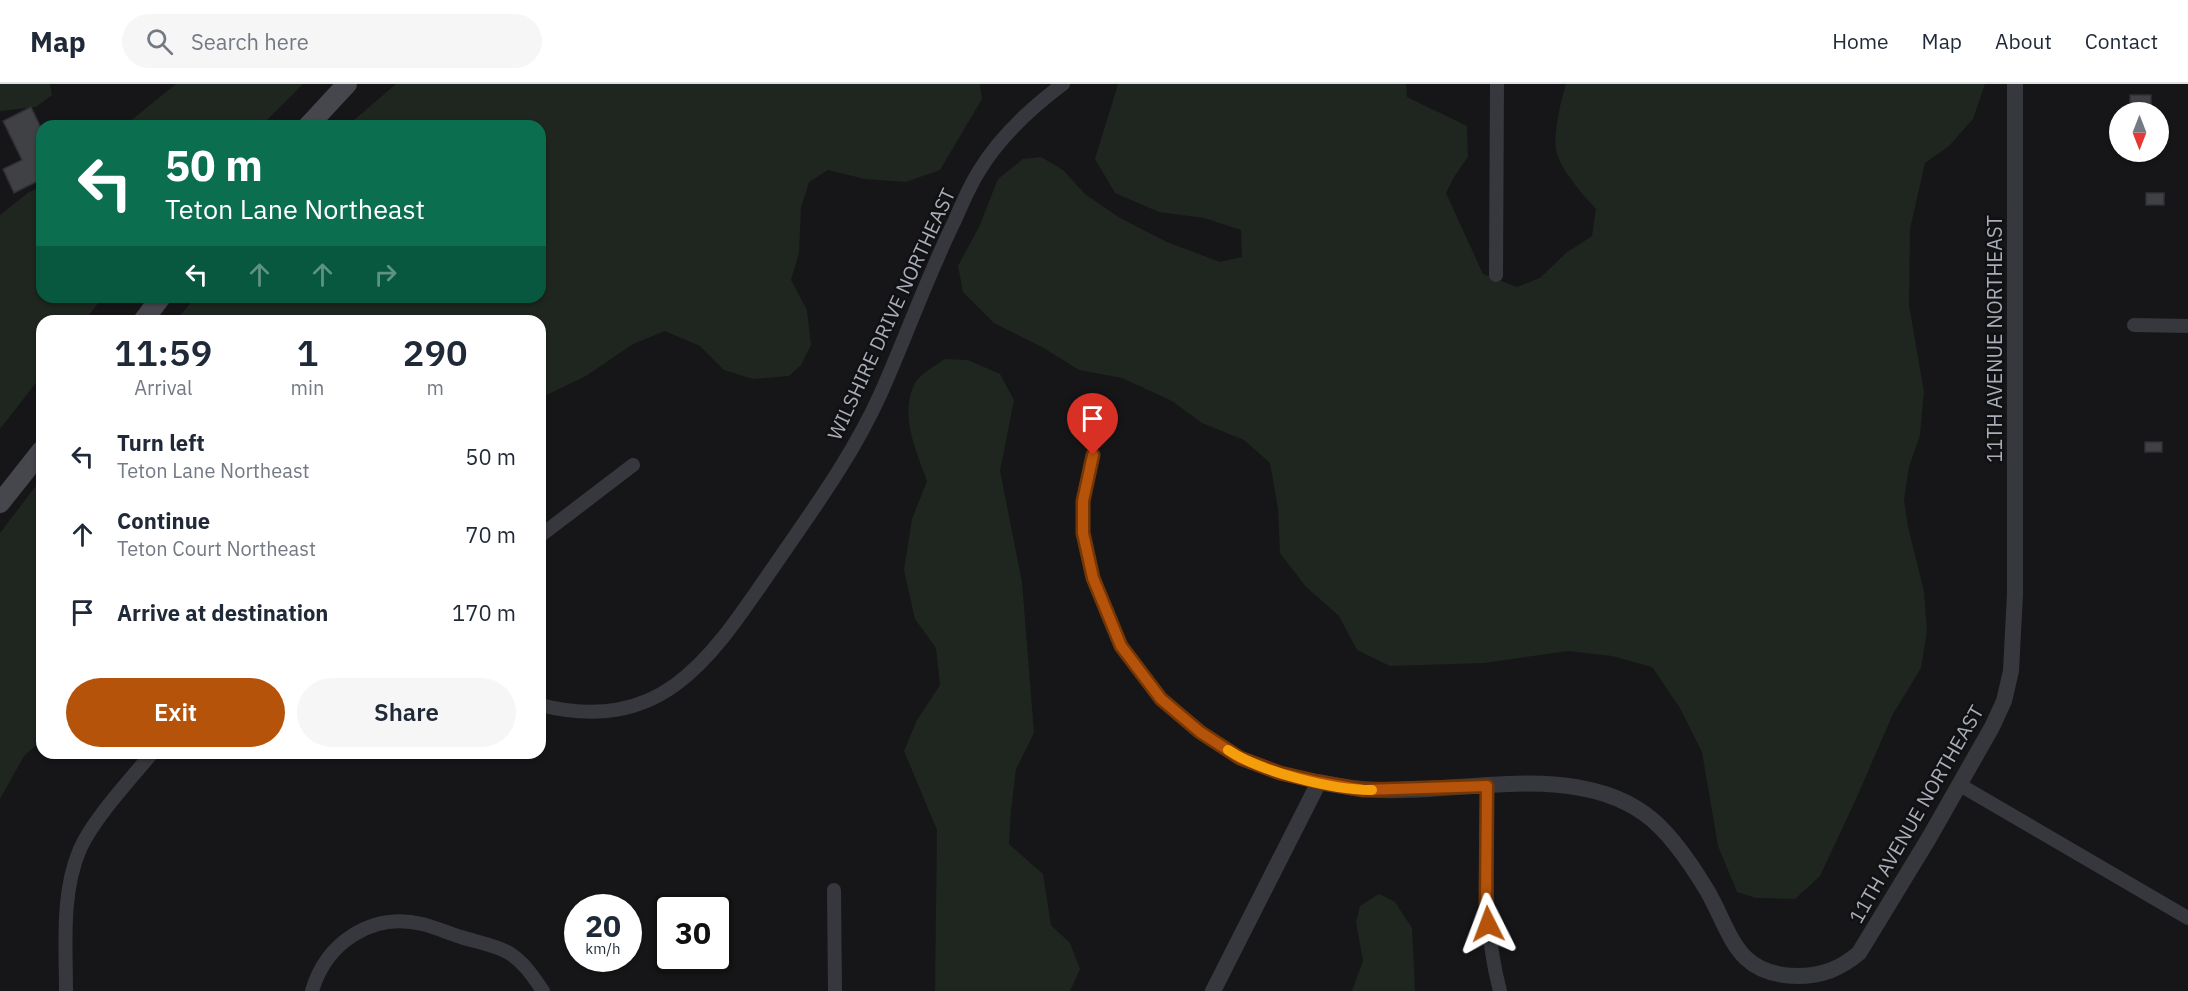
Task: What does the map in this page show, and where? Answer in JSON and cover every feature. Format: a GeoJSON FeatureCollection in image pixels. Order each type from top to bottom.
{"type":"FeatureCollection","features":[{"type":"Feature","properties":{"kind":"main road"},"geometry":{"type":"LineString","coordinates":[[314,120],[347,84]]}},
{"type":"Feature","properties":{"kind":"main road"},"geometry":{"type":"LineString","coordinates":[[0,503],[36,458]]}},
{"type":"Feature","properties":{"kind":"street","name":"WILSHIRE DRIVE NORTHEAST"},"geometry":{"type":"LineString","coordinates":[[546,706],[586,713],[636,706],[666,691],[690,674],[732,628],[837,475],[856,442],[879,396],[943,245],[978,172],[1013,127],[1063,84]]}},
{"type":"Feature","properties":{"kind":"street"},"geometry":{"type":"LineString","coordinates":[[1496,276],[1497,84]]}},
{"type":"Feature","properties":{"kind":"street","name":"11TH AVENUE NORTHEAST"},"geometry":{"type":"LineString","coordinates":[[1319,782],[1364,790],[1557,784],[1590,790],[1620,800],[1646,815],[1671,840],[1707,892],[1733,944],[1747,960],[1757,967],[1783,976],[1808,976],[1830,972],[1845,965],[1859,953],[1960,785],[2004,701],[2011,671],[2015,594],[2014,84]]}},
{"type":"Feature","properties":{"kind":"street"},"geometry":{"type":"LineString","coordinates":[[2134,325],[2188,326]]}},
{"type":"Feature","properties":{"kind":"street"},"geometry":{"type":"LineString","coordinates":[[1093,455],[1083,501],[1083,533],[1093,578],[1121,646],[1161,699],[1200,732],[1240,758],[1280,773],[1319,782],[1213,991]]}},
{"type":"Feature","properties":{"kind":"street"},"geometry":{"type":"LineString","coordinates":[[546,531],[633,465]]}},
{"type":"Feature","properties":{"kind":"street"},"geometry":{"type":"LineString","coordinates":[[66,991],[67,903],[72,872],[81,848],[114,799],[147,759]]}},
{"type":"Feature","properties":{"kind":"street"},"geometry":{"type":"LineString","coordinates":[[1960,785],[2188,918]]}},
{"type":"Feature","properties":{"kind":"street"},"geometry":{"type":"LineString","coordinates":[[1487,786],[1486,904],[1490,944],[1500,991]]}},
{"type":"Feature","properties":{"kind":"street"},"geometry":{"type":"LineString","coordinates":[[834,890],[835,991]]}},
{"type":"Feature","properties":{"kind":"street"},"geometry":{"type":"LineString","coordinates":[[312,991],[316,977],[332,951],[353,934],[375,925],[397,921],[421,923],[509,953],[531,973],[543,991]]}},
{"type":"Feature","properties":{"kind":"shaded area"},"geometry":{"type":"Polygon","coordinates":[[[0,84],[50,84],[52,95],[36,107],[0,111],[0,84]]]}},
{"type":"Feature","properties":{"kind":"shaded area"},"geometry":{"type":"Polygon","coordinates":[[[176,84],[303,84],[267,120],[131,120],[176,84]]]}},
{"type":"Feature","properties":{"kind":"shaded area"},"geometry":{"type":"Polygon","coordinates":[[[396,84],[980,84],[982,99],[940,170],[906,182],[865,179],[828,170],[809,182],[801,208],[799,253],[791,280],[807,310],[811,345],[801,365],[789,376],[753,379],[724,370],[700,346],[665,331],[633,344],[586,376],[546,395],[546,315],[180,315],[191,303],[546,303],[546,120],[354,120],[396,84]]]}},
{"type":"Feature","properties":{"kind":"shaded area"},"geometry":{"type":"Polygon","coordinates":[[[1118,84],[1406,84],[1407,97],[1467,126],[1468,157],[1446,193],[1483,274],[1517,287],[1540,278],[1566,253],[1592,236],[1596,209],[1569,176],[1557,154],[1558,119],[1566,84],[1985,84],[1973,119],[1949,146],[1925,163],[1910,229],[1909,305],[1924,392],[1920,435],[1909,467],[1904,500],[1908,527],[1924,591],[1927,631],[1921,668],[1893,714],[1820,876],[1795,899],[1756,898],[1737,892],[1718,846],[1702,752],[1680,708],[1652,667],[1612,656],[1568,651],[1484,663],[1390,666],[1357,650],[1339,616],[1306,587],[1280,553],[1278,509],[1270,463],[1244,440],[1202,423],[1172,401],[1122,378],[1079,370],[1042,347],[994,323],[963,292],[958,266],[979,227],[998,179],[1023,159],[1041,157],[1063,170],[1085,194],[1120,218],[1167,242],[1220,262],[1242,257],[1241,230],[1204,218],[1159,212],[1115,193],[1095,159],[1118,84]]]}},
{"type":"Feature","properties":{"kind":"shaded area"},"geometry":{"type":"Polygon","coordinates":[[[36,189],[36,303],[98,303],[89,315],[36,315],[36,383],[0,429],[0,215],[29,192],[36,189]]]}},
{"type":"Feature","properties":{"kind":"shaded area"},"geometry":{"type":"Polygon","coordinates":[[[944,359],[968,360],[1000,374],[1014,400],[1000,471],[1022,582],[1034,733],[1016,769],[1009,844],[1043,874],[1051,925],[1070,943],[1080,969],[1070,991],[935,991],[937,830],[904,751],[917,720],[940,685],[936,648],[915,619],[904,570],[912,519],[927,481],[911,432],[910,395],[917,380],[944,359]]]}},
{"type":"Feature","properties":{"kind":"shaded area"},"geometry":{"type":"Polygon","coordinates":[[[36,486],[36,745],[24,756],[0,799],[0,533],[36,486]]]}},
{"type":"Feature","properties":{"kind":"shaded area"},"geometry":{"type":"Polygon","coordinates":[[[1379,894],[1395,902],[1412,928],[1415,991],[1352,991],[1363,961],[1356,922],[1360,906],[1379,894]]]}},
{"type":"Feature","properties":{"kind":"building"},"geometry":{"type":"Polygon","coordinates":[[[2130,95],[2151,95],[2151,102],[2130,102],[2130,95]]]}},
{"type":"Feature","properties":{"kind":"building"},"geometry":{"type":"Polygon","coordinates":[[[31,107],[37,120],[36,182],[14,193],[3,169],[22,160],[3,121],[31,107]]]}},
{"type":"Feature","properties":{"kind":"building"},"geometry":{"type":"Polygon","coordinates":[[[2146,193],[2164,193],[2164,205],[2146,205],[2146,193]]]}},
{"type":"Feature","properties":{"kind":"building"},"geometry":{"type":"Polygon","coordinates":[[[2145,442],[2162,442],[2162,452],[2145,452],[2145,442]]]}},
{"type":"Feature","properties":{"kind":"slow traffic"},"geometry":{"type":"LineString","coordinates":[[1228,750],[1240,758],[1280,773],[1372,790]]}},
{"type":"Feature","properties":{"kind":"route"},"geometry":{"type":"LineString","coordinates":[[1093,455],[1083,501],[1083,533],[1093,578],[1121,646],[1161,699],[1200,732],[1240,758],[1280,773],[1364,790],[1487,786],[1486,904],[1488,924]]}}]}
